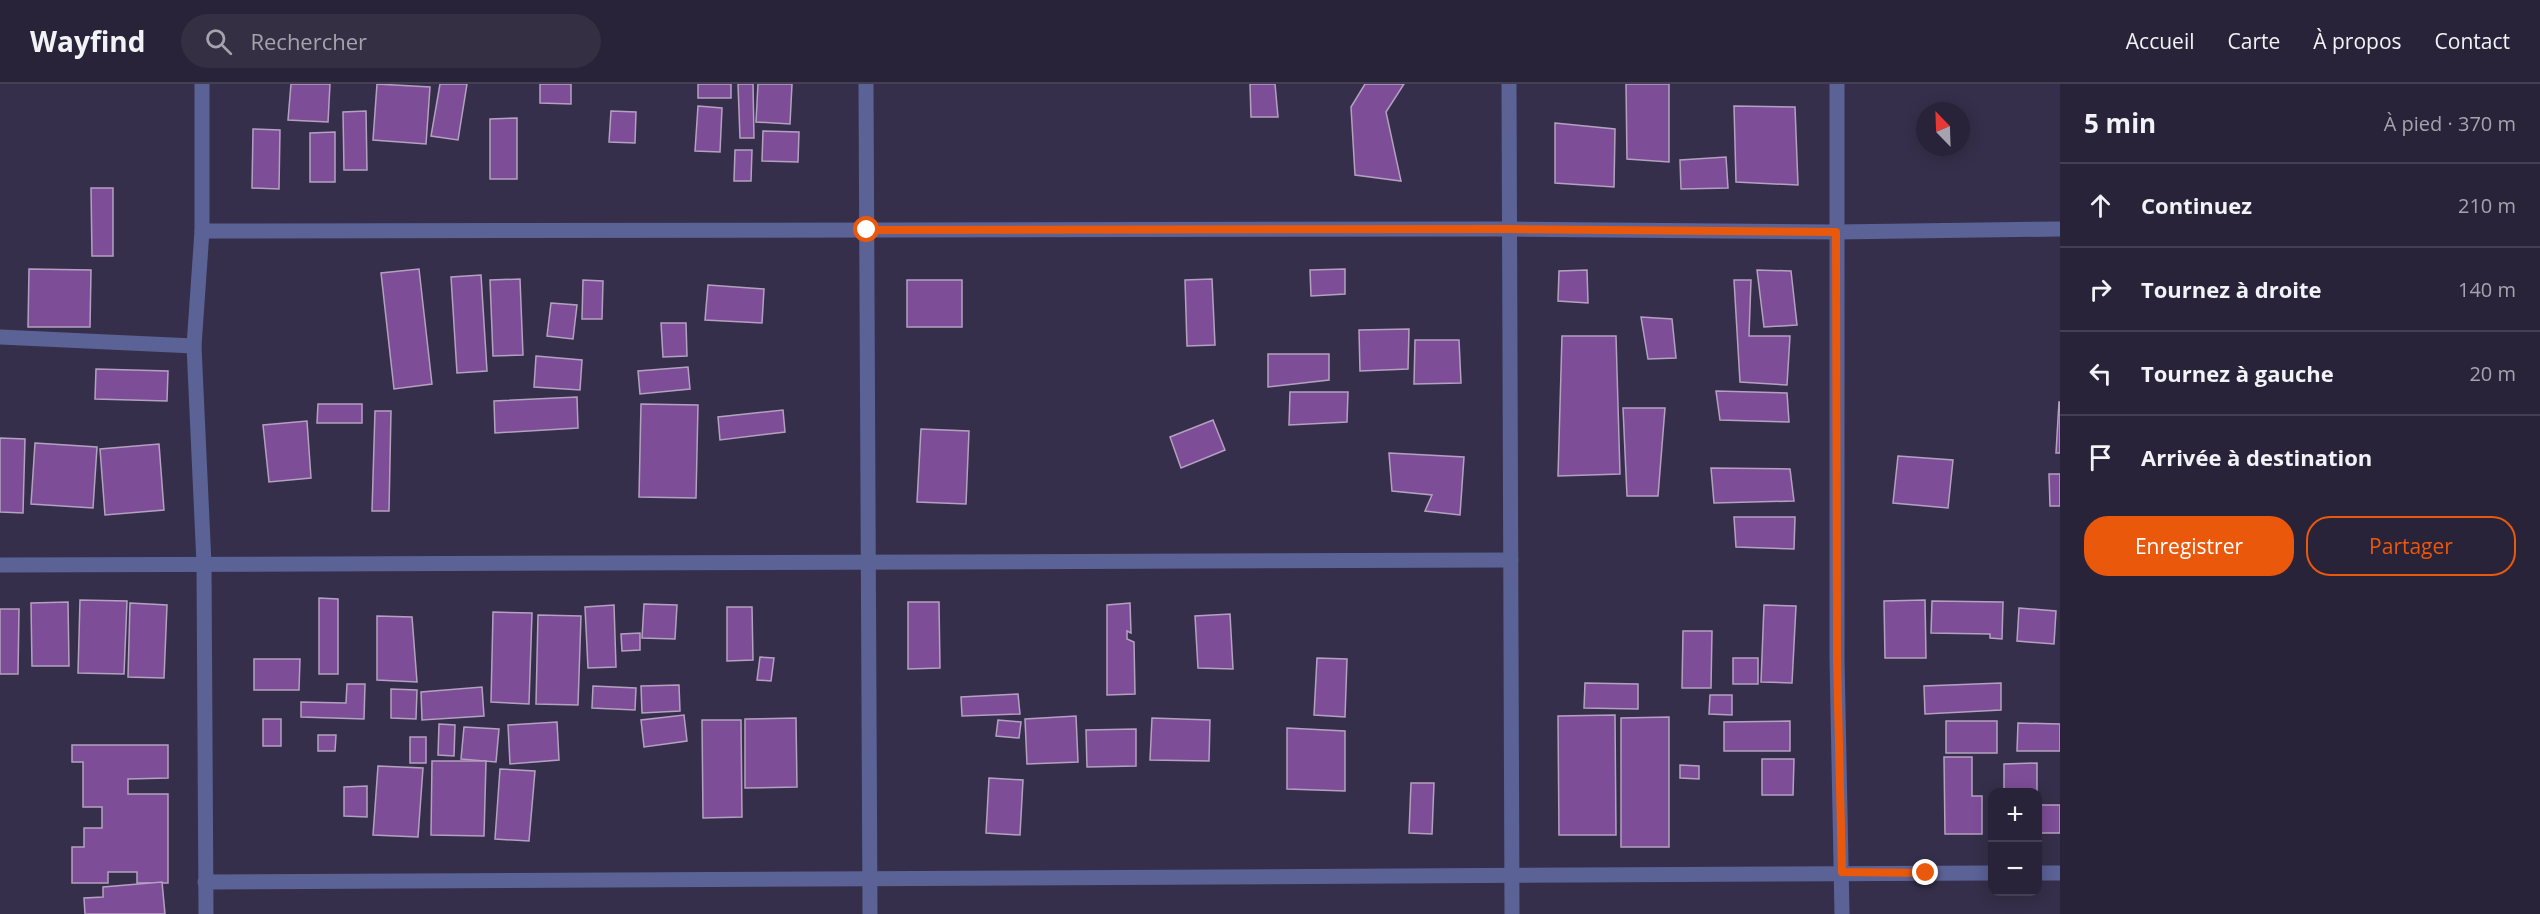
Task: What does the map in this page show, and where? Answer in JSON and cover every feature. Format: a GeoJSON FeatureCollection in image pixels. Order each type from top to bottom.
{"type":"FeatureCollection","features":[{"type":"Feature","properties":{"kind":"street"},"geometry":{"type":"LineString","coordinates":[[202,84],[202,231],[194,346],[204,564],[206,914]]}},
{"type":"Feature","properties":{"kind":"street"},"geometry":{"type":"LineString","coordinates":[[866,84],[870,914]]}},
{"type":"Feature","properties":{"kind":"street"},"geometry":{"type":"LineString","coordinates":[[1509,84],[1512,914]]}},
{"type":"Feature","properties":{"kind":"street"},"geometry":{"type":"LineString","coordinates":[[1838,84],[1837,658],[1842,914]]}},
{"type":"Feature","properties":{"kind":"street"},"geometry":{"type":"LineString","coordinates":[[202,231],[1510,229],[1836,232],[2060,229]]}},
{"type":"Feature","properties":{"kind":"street"},"geometry":{"type":"LineString","coordinates":[[0,337],[194,346]]}},
{"type":"Feature","properties":{"kind":"street"},"geometry":{"type":"LineString","coordinates":[[0,565],[1511,560]]}},
{"type":"Feature","properties":{"kind":"street"},"geometry":{"type":"LineString","coordinates":[[205,882],[1988,873]]}},
{"type":"Feature","properties":{"kind":"street"},"geometry":{"type":"LineString","coordinates":[[2042,873],[2060,873]]}},
{"type":"Feature","properties":{"kind":"building"},"geometry":{"type":"Polygon","coordinates":[[[291,84],[330,84],[328,122],[288,120],[291,84]]]}},
{"type":"Feature","properties":{"kind":"building"},"geometry":{"type":"Polygon","coordinates":[[[377,84],[430,87],[426,144],[373,140],[377,84]]]}},
{"type":"Feature","properties":{"kind":"building"},"geometry":{"type":"Polygon","coordinates":[[[440,84],[467,84],[458,140],[431,136],[440,84]]]}},
{"type":"Feature","properties":{"kind":"building"},"geometry":{"type":"Polygon","coordinates":[[[540,84],[571,84],[571,104],[540,103],[540,84]]]}},
{"type":"Feature","properties":{"kind":"building"},"geometry":{"type":"Polygon","coordinates":[[[698,84],[731,84],[731,98],[698,98],[698,84]]]}},
{"type":"Feature","properties":{"kind":"building"},"geometry":{"type":"Polygon","coordinates":[[[738,84],[753,84],[754,138],[740,138],[738,84]]]}},
{"type":"Feature","properties":{"kind":"building"},"geometry":{"type":"Polygon","coordinates":[[[758,84],[792,84],[790,124],[756,122],[758,84]]]}},
{"type":"Feature","properties":{"kind":"building"},"geometry":{"type":"Polygon","coordinates":[[[1250,84],[1275,84],[1278,117],[1251,117],[1250,84]]]}},
{"type":"Feature","properties":{"kind":"building"},"geometry":{"type":"Polygon","coordinates":[[[1365,84],[1404,84],[1386,112],[1401,181],[1355,175],[1351,107],[1365,84]]]}},
{"type":"Feature","properties":{"kind":"building"},"geometry":{"type":"Polygon","coordinates":[[[1626,84],[1669,84],[1669,162],[1627,159],[1626,84]]]}},
{"type":"Feature","properties":{"kind":"building"},"geometry":{"type":"Polygon","coordinates":[[[698,106],[722,108],[720,152],[695,151],[698,106]]]}},
{"type":"Feature","properties":{"kind":"building"},"geometry":{"type":"Polygon","coordinates":[[[1734,106],[1795,107],[1798,185],[1736,182],[1734,106]]]}},
{"type":"Feature","properties":{"kind":"building"},"geometry":{"type":"Polygon","coordinates":[[[366,111],[367,170],[344,170],[343,112],[366,111]]]}},
{"type":"Feature","properties":{"kind":"building"},"geometry":{"type":"Polygon","coordinates":[[[611,111],[636,112],[635,143],[609,142],[611,111]]]}},
{"type":"Feature","properties":{"kind":"building"},"geometry":{"type":"Polygon","coordinates":[[[517,118],[517,179],[490,179],[490,119],[517,118]]]}},
{"type":"Feature","properties":{"kind":"building"},"geometry":{"type":"Polygon","coordinates":[[[1555,123],[1615,129],[1614,187],[1555,183],[1555,123]]]}},
{"type":"Feature","properties":{"kind":"building"},"geometry":{"type":"Polygon","coordinates":[[[253,129],[280,130],[279,189],[252,188],[253,129]]]}},
{"type":"Feature","properties":{"kind":"building"},"geometry":{"type":"Polygon","coordinates":[[[763,131],[799,132],[798,162],[762,161],[763,131]]]}},
{"type":"Feature","properties":{"kind":"building"},"geometry":{"type":"Polygon","coordinates":[[[335,132],[335,182],[310,182],[310,133],[335,132]]]}},
{"type":"Feature","properties":{"kind":"building"},"geometry":{"type":"Polygon","coordinates":[[[735,150],[752,150],[751,181],[734,181],[735,150]]]}},
{"type":"Feature","properties":{"kind":"building"},"geometry":{"type":"Polygon","coordinates":[[[1726,157],[1728,188],[1681,189],[1680,160],[1726,157]]]}},
{"type":"Feature","properties":{"kind":"building"},"geometry":{"type":"Polygon","coordinates":[[[91,188],[113,188],[113,256],[92,256],[91,188]]]}},
{"type":"Feature","properties":{"kind":"building"},"geometry":{"type":"Polygon","coordinates":[[[29,269],[91,270],[90,327],[28,327],[29,269]]]}},
{"type":"Feature","properties":{"kind":"building"},"geometry":{"type":"Polygon","coordinates":[[[419,269],[432,384],[394,389],[381,273],[419,269]]]}},
{"type":"Feature","properties":{"kind":"building"},"geometry":{"type":"Polygon","coordinates":[[[1345,269],[1345,294],[1311,296],[1310,270],[1345,269]]]}},
{"type":"Feature","properties":{"kind":"building"},"geometry":{"type":"Polygon","coordinates":[[[1587,270],[1588,303],[1558,301],[1559,271],[1587,270]]]}},
{"type":"Feature","properties":{"kind":"building"},"geometry":{"type":"Polygon","coordinates":[[[1757,270],[1791,271],[1797,325],[1764,327],[1757,270]]]}},
{"type":"Feature","properties":{"kind":"building"},"geometry":{"type":"Polygon","coordinates":[[[481,275],[487,371],[457,373],[451,277],[481,275]]]}},
{"type":"Feature","properties":{"kind":"building"},"geometry":{"type":"Polygon","coordinates":[[[520,279],[523,355],[493,356],[490,280],[520,279]]]}},
{"type":"Feature","properties":{"kind":"building"},"geometry":{"type":"Polygon","coordinates":[[[1212,279],[1215,345],[1187,346],[1185,280],[1212,279]]]}},
{"type":"Feature","properties":{"kind":"building"},"geometry":{"type":"Polygon","coordinates":[[[583,280],[603,281],[602,319],[582,319],[583,280]]]}},
{"type":"Feature","properties":{"kind":"building"},"geometry":{"type":"Polygon","coordinates":[[[907,280],[962,280],[962,327],[907,327],[907,280]]]}},
{"type":"Feature","properties":{"kind":"building"},"geometry":{"type":"Polygon","coordinates":[[[1734,280],[1751,280],[1749,336],[1790,336],[1787,385],[1740,382],[1734,280]]]}},
{"type":"Feature","properties":{"kind":"building"},"geometry":{"type":"Polygon","coordinates":[[[708,285],[764,289],[762,323],[705,320],[708,285]]]}},
{"type":"Feature","properties":{"kind":"building"},"geometry":{"type":"Polygon","coordinates":[[[551,303],[577,305],[573,339],[547,336],[551,303]]]}},
{"type":"Feature","properties":{"kind":"building"},"geometry":{"type":"Polygon","coordinates":[[[1641,317],[1672,319],[1676,358],[1648,359],[1641,317]]]}},
{"type":"Feature","properties":{"kind":"building"},"geometry":{"type":"Polygon","coordinates":[[[661,323],[686,323],[687,356],[663,357],[661,323]]]}},
{"type":"Feature","properties":{"kind":"building"},"geometry":{"type":"Polygon","coordinates":[[[1409,329],[1408,369],[1360,371],[1359,330],[1409,329]]]}},
{"type":"Feature","properties":{"kind":"building"},"geometry":{"type":"Polygon","coordinates":[[[1562,336],[1616,336],[1620,474],[1558,476],[1562,336]]]}},
{"type":"Feature","properties":{"kind":"building"},"geometry":{"type":"Polygon","coordinates":[[[1415,340],[1459,340],[1461,383],[1414,384],[1415,340]]]}},
{"type":"Feature","properties":{"kind":"building"},"geometry":{"type":"Polygon","coordinates":[[[1268,354],[1329,354],[1329,380],[1268,387],[1268,354]]]}},
{"type":"Feature","properties":{"kind":"building"},"geometry":{"type":"Polygon","coordinates":[[[536,356],[582,360],[580,390],[534,387],[536,356]]]}},
{"type":"Feature","properties":{"kind":"building"},"geometry":{"type":"Polygon","coordinates":[[[688,367],[690,389],[640,394],[638,371],[688,367]]]}},
{"type":"Feature","properties":{"kind":"building"},"geometry":{"type":"Polygon","coordinates":[[[96,369],[168,371],[167,401],[95,399],[96,369]]]}},
{"type":"Feature","properties":{"kind":"building"},"geometry":{"type":"Polygon","coordinates":[[[1716,391],[1787,393],[1789,422],[1720,420],[1716,391]]]}},
{"type":"Feature","properties":{"kind":"building"},"geometry":{"type":"Polygon","coordinates":[[[1290,392],[1348,392],[1347,422],[1289,425],[1290,392]]]}},
{"type":"Feature","properties":{"kind":"building"},"geometry":{"type":"Polygon","coordinates":[[[577,397],[578,428],[495,433],[494,401],[577,397]]]}},
{"type":"Feature","properties":{"kind":"building"},"geometry":{"type":"Polygon","coordinates":[[[2059,402],[2060,453],[2056,453],[2059,402]]]}},
{"type":"Feature","properties":{"kind":"building"},"geometry":{"type":"Polygon","coordinates":[[[318,404],[362,404],[362,423],[317,423],[318,404]]]}},
{"type":"Feature","properties":{"kind":"building"},"geometry":{"type":"Polygon","coordinates":[[[641,404],[698,405],[696,498],[639,497],[641,404]]]}},
{"type":"Feature","properties":{"kind":"building"},"geometry":{"type":"Polygon","coordinates":[[[1623,408],[1665,408],[1658,496],[1627,496],[1623,408]]]}},
{"type":"Feature","properties":{"kind":"building"},"geometry":{"type":"Polygon","coordinates":[[[783,410],[785,432],[720,440],[718,417],[783,410]]]}},
{"type":"Feature","properties":{"kind":"building"},"geometry":{"type":"Polygon","coordinates":[[[375,411],[391,411],[389,511],[372,511],[375,411]]]}},
{"type":"Feature","properties":{"kind":"building"},"geometry":{"type":"Polygon","coordinates":[[[1213,420],[1225,450],[1181,468],[1170,437],[1213,420]]]}},
{"type":"Feature","properties":{"kind":"building"},"geometry":{"type":"Polygon","coordinates":[[[307,421],[311,478],[269,482],[263,425],[307,421]]]}},
{"type":"Feature","properties":{"kind":"building"},"geometry":{"type":"Polygon","coordinates":[[[921,429],[969,431],[966,504],[917,502],[921,429]]]}},
{"type":"Feature","properties":{"kind":"building"},"geometry":{"type":"Polygon","coordinates":[[[0,438],[25,439],[23,513],[0,512],[0,438]]]}},
{"type":"Feature","properties":{"kind":"building"},"geometry":{"type":"Polygon","coordinates":[[[35,443],[97,447],[93,508],[31,504],[35,443]]]}},
{"type":"Feature","properties":{"kind":"building"},"geometry":{"type":"Polygon","coordinates":[[[159,444],[164,510],[105,515],[100,449],[159,444]]]}},
{"type":"Feature","properties":{"kind":"building"},"geometry":{"type":"Polygon","coordinates":[[[1389,453],[1464,457],[1460,515],[1425,511],[1432,495],[1392,491],[1389,453]]]}},
{"type":"Feature","properties":{"kind":"building"},"geometry":{"type":"Polygon","coordinates":[[[1898,456],[1953,460],[1948,508],[1893,503],[1898,456]]]}},
{"type":"Feature","properties":{"kind":"building"},"geometry":{"type":"Polygon","coordinates":[[[1711,468],[1790,469],[1794,501],[1714,503],[1711,468]]]}},
{"type":"Feature","properties":{"kind":"building"},"geometry":{"type":"Polygon","coordinates":[[[2049,474],[2060,474],[2060,506],[2050,506],[2049,474]]]}},
{"type":"Feature","properties":{"kind":"building"},"geometry":{"type":"Polygon","coordinates":[[[1734,517],[1795,517],[1794,549],[1736,547],[1734,517]]]}},
{"type":"Feature","properties":{"kind":"building"},"geometry":{"type":"Polygon","coordinates":[[[319,598],[338,599],[338,674],[319,674],[319,598]]]}},
{"type":"Feature","properties":{"kind":"building"},"geometry":{"type":"Polygon","coordinates":[[[80,600],[127,601],[124,674],[78,673],[80,600]]]}},
{"type":"Feature","properties":{"kind":"building"},"geometry":{"type":"Polygon","coordinates":[[[1925,600],[1926,658],[1885,658],[1884,601],[1925,600]]]}},
{"type":"Feature","properties":{"kind":"building"},"geometry":{"type":"Polygon","coordinates":[[[1932,601],[2003,602],[2002,639],[1990,638],[1990,634],[1931,633],[1932,601]]]}},
{"type":"Feature","properties":{"kind":"building"},"geometry":{"type":"Polygon","coordinates":[[[68,602],[69,666],[32,666],[31,603],[68,602]]]}},
{"type":"Feature","properties":{"kind":"building"},"geometry":{"type":"Polygon","coordinates":[[[908,602],[939,602],[940,668],[908,669],[908,602]]]}},
{"type":"Feature","properties":{"kind":"building"},"geometry":{"type":"Polygon","coordinates":[[[130,603],[167,605],[164,678],[128,677],[130,603]]]}},
{"type":"Feature","properties":{"kind":"building"},"geometry":{"type":"Polygon","coordinates":[[[1130,603],[1131,633],[1127,631],[1127,639],[1134,642],[1135,694],[1107,695],[1107,605],[1130,603]]]}},
{"type":"Feature","properties":{"kind":"building"},"geometry":{"type":"Polygon","coordinates":[[[644,604],[677,605],[675,639],[642,638],[644,604]]]}},
{"type":"Feature","properties":{"kind":"building"},"geometry":{"type":"Polygon","coordinates":[[[614,605],[616,667],[588,668],[585,607],[614,605]]]}},
{"type":"Feature","properties":{"kind":"building"},"geometry":{"type":"Polygon","coordinates":[[[1764,605],[1796,606],[1792,683],[1761,682],[1764,605]]]}},
{"type":"Feature","properties":{"kind":"building"},"geometry":{"type":"Polygon","coordinates":[[[727,607],[752,607],[753,660],[727,661],[727,607]]]}},
{"type":"Feature","properties":{"kind":"building"},"geometry":{"type":"Polygon","coordinates":[[[2019,608],[2056,611],[2054,644],[2017,641],[2019,608]]]}},
{"type":"Feature","properties":{"kind":"building"},"geometry":{"type":"Polygon","coordinates":[[[0,609],[19,609],[18,674],[0,674],[0,609]]]}},
{"type":"Feature","properties":{"kind":"building"},"geometry":{"type":"Polygon","coordinates":[[[493,612],[532,613],[529,704],[491,702],[493,612]]]}},
{"type":"Feature","properties":{"kind":"building"},"geometry":{"type":"Polygon","coordinates":[[[1230,614],[1233,669],[1198,668],[1195,616],[1230,614]]]}},
{"type":"Feature","properties":{"kind":"building"},"geometry":{"type":"Polygon","coordinates":[[[538,615],[581,616],[578,705],[536,704],[538,615]]]}},
{"type":"Feature","properties":{"kind":"building"},"geometry":{"type":"Polygon","coordinates":[[[377,616],[412,617],[417,682],[377,680],[377,616]]]}},
{"type":"Feature","properties":{"kind":"building"},"geometry":{"type":"Polygon","coordinates":[[[1683,631],[1712,631],[1711,688],[1682,688],[1683,631]]]}},
{"type":"Feature","properties":{"kind":"building"},"geometry":{"type":"Polygon","coordinates":[[[640,633],[640,650],[622,651],[621,634],[640,633]]]}},
{"type":"Feature","properties":{"kind":"building"},"geometry":{"type":"Polygon","coordinates":[[[760,657],[774,658],[771,681],[757,680],[760,657]]]}},
{"type":"Feature","properties":{"kind":"building"},"geometry":{"type":"Polygon","coordinates":[[[1317,658],[1347,659],[1345,717],[1314,715],[1317,658]]]}},
{"type":"Feature","properties":{"kind":"building"},"geometry":{"type":"Polygon","coordinates":[[[1733,658],[1758,658],[1758,684],[1733,684],[1733,658]]]}},
{"type":"Feature","properties":{"kind":"building"},"geometry":{"type":"Polygon","coordinates":[[[254,659],[300,659],[299,690],[254,690],[254,659]]]}},
{"type":"Feature","properties":{"kind":"building"},"geometry":{"type":"Polygon","coordinates":[[[1585,683],[1638,684],[1638,709],[1584,708],[1585,683]]]}},
{"type":"Feature","properties":{"kind":"building"},"geometry":{"type":"Polygon","coordinates":[[[2001,683],[2001,710],[1925,714],[1924,686],[2001,683]]]}},
{"type":"Feature","properties":{"kind":"building"},"geometry":{"type":"Polygon","coordinates":[[[347,684],[365,684],[364,719],[301,717],[301,702],[346,703],[347,684]]]}},
{"type":"Feature","properties":{"kind":"building"},"geometry":{"type":"Polygon","coordinates":[[[679,685],[680,711],[642,713],[641,686],[679,685]]]}},
{"type":"Feature","properties":{"kind":"building"},"geometry":{"type":"Polygon","coordinates":[[[593,686],[636,688],[635,710],[592,708],[593,686]]]}},
{"type":"Feature","properties":{"kind":"building"},"geometry":{"type":"Polygon","coordinates":[[[482,687],[484,716],[422,720],[421,692],[482,687]]]}},
{"type":"Feature","properties":{"kind":"building"},"geometry":{"type":"Polygon","coordinates":[[[391,689],[417,690],[416,719],[391,718],[391,689]]]}},
{"type":"Feature","properties":{"kind":"building"},"geometry":{"type":"Polygon","coordinates":[[[1018,694],[1020,714],[962,716],[961,697],[1018,694]]]}},
{"type":"Feature","properties":{"kind":"building"},"geometry":{"type":"Polygon","coordinates":[[[1710,695],[1732,695],[1732,715],[1709,714],[1710,695]]]}},
{"type":"Feature","properties":{"kind":"building"},"geometry":{"type":"Polygon","coordinates":[[[684,715],[687,741],[644,747],[641,720],[684,715]]]}},
{"type":"Feature","properties":{"kind":"building"},"geometry":{"type":"Polygon","coordinates":[[[1615,715],[1616,835],[1559,835],[1558,716],[1615,715]]]}},
{"type":"Feature","properties":{"kind":"building"},"geometry":{"type":"Polygon","coordinates":[[[1076,716],[1078,762],[1027,764],[1025,719],[1076,716]]]}},
{"type":"Feature","properties":{"kind":"building"},"geometry":{"type":"Polygon","coordinates":[[[1669,717],[1669,847],[1621,847],[1621,718],[1669,717]]]}},
{"type":"Feature","properties":{"kind":"building"},"geometry":{"type":"Polygon","coordinates":[[[796,718],[797,787],[745,788],[745,719],[796,718]]]}},
{"type":"Feature","properties":{"kind":"building"},"geometry":{"type":"Polygon","coordinates":[[[1152,718],[1210,720],[1209,761],[1150,760],[1152,718]]]}},
{"type":"Feature","properties":{"kind":"building"},"geometry":{"type":"Polygon","coordinates":[[[263,719],[281,719],[281,746],[263,746],[263,719]]]}},
{"type":"Feature","properties":{"kind":"building"},"geometry":{"type":"Polygon","coordinates":[[[702,720],[741,720],[742,817],[703,818],[702,720]]]}},
{"type":"Feature","properties":{"kind":"building"},"geometry":{"type":"Polygon","coordinates":[[[998,720],[1021,722],[1019,738],[996,736],[998,720]]]}},
{"type":"Feature","properties":{"kind":"building"},"geometry":{"type":"Polygon","coordinates":[[[1790,721],[1790,751],[1724,751],[1724,722],[1790,721]]]}},
{"type":"Feature","properties":{"kind":"building"},"geometry":{"type":"Polygon","coordinates":[[[1946,721],[1997,721],[1997,753],[1946,753],[1946,721]]]}},
{"type":"Feature","properties":{"kind":"building"},"geometry":{"type":"Polygon","coordinates":[[[557,722],[559,760],[510,764],[508,725],[557,722]]]}},
{"type":"Feature","properties":{"kind":"building"},"geometry":{"type":"Polygon","coordinates":[[[2018,723],[2060,724],[2060,751],[2017,751],[2018,723]]]}},
{"type":"Feature","properties":{"kind":"building"},"geometry":{"type":"Polygon","coordinates":[[[439,724],[455,725],[454,756],[438,755],[439,724]]]}},
{"type":"Feature","properties":{"kind":"building"},"geometry":{"type":"Polygon","coordinates":[[[464,727],[499,729],[496,762],[461,759],[464,727]]]}},
{"type":"Feature","properties":{"kind":"building"},"geometry":{"type":"Polygon","coordinates":[[[1287,728],[1345,731],[1345,791],[1287,789],[1287,728]]]}},
{"type":"Feature","properties":{"kind":"building"},"geometry":{"type":"Polygon","coordinates":[[[1136,729],[1136,766],[1087,767],[1086,730],[1136,729]]]}},
{"type":"Feature","properties":{"kind":"building"},"geometry":{"type":"Polygon","coordinates":[[[318,735],[336,735],[335,751],[318,751],[318,735]]]}},
{"type":"Feature","properties":{"kind":"building"},"geometry":{"type":"Polygon","coordinates":[[[410,737],[426,737],[426,763],[410,763],[410,737]]]}},
{"type":"Feature","properties":{"kind":"building"},"geometry":{"type":"Polygon","coordinates":[[[72,745],[168,745],[168,778],[128,779],[128,794],[168,794],[168,883],[137,883],[137,872],[108,872],[108,883],[72,883],[72,847],[84,847],[84,828],[102,828],[102,807],[83,807],[83,762],[72,762],[72,745]]]}},
{"type":"Feature","properties":{"kind":"building"},"geometry":{"type":"Polygon","coordinates":[[[1944,757],[1972,757],[1972,796],[1982,796],[1982,834],[1945,834],[1944,757]]]}},
{"type":"Feature","properties":{"kind":"building"},"geometry":{"type":"Polygon","coordinates":[[[1762,759],[1794,759],[1793,795],[1762,795],[1762,759]]]}},
{"type":"Feature","properties":{"kind":"building"},"geometry":{"type":"Polygon","coordinates":[[[432,761],[486,761],[484,836],[431,835],[432,761]]]}},
{"type":"Feature","properties":{"kind":"building"},"geometry":{"type":"Polygon","coordinates":[[[2037,763],[2037,788],[2004,788],[2004,764],[2037,763]]]}},
{"type":"Feature","properties":{"kind":"building"},"geometry":{"type":"Polygon","coordinates":[[[1680,765],[1699,766],[1699,779],[1680,778],[1680,765]]]}},
{"type":"Feature","properties":{"kind":"building"},"geometry":{"type":"Polygon","coordinates":[[[378,766],[423,768],[418,837],[373,835],[378,766]]]}},
{"type":"Feature","properties":{"kind":"building"},"geometry":{"type":"Polygon","coordinates":[[[500,769],[535,771],[529,841],[495,839],[500,769]]]}},
{"type":"Feature","properties":{"kind":"building"},"geometry":{"type":"Polygon","coordinates":[[[989,778],[1023,780],[1020,835],[986,833],[989,778]]]}},
{"type":"Feature","properties":{"kind":"building"},"geometry":{"type":"Polygon","coordinates":[[[1411,783],[1434,783],[1432,834],[1409,833],[1411,783]]]}},
{"type":"Feature","properties":{"kind":"building"},"geometry":{"type":"Polygon","coordinates":[[[367,786],[367,817],[344,816],[344,787],[367,786]]]}},
{"type":"Feature","properties":{"kind":"building"},"geometry":{"type":"Polygon","coordinates":[[[2042,805],[2060,805],[2060,833],[2042,833],[2042,805]]]}},
{"type":"Feature","properties":{"kind":"building"},"geometry":{"type":"Polygon","coordinates":[[[162,882],[165,914],[85,914],[84,898],[103,897],[103,887],[162,882]]]}},
{"type":"Feature","properties":{"kind":"route"},"geometry":{"type":"LineString","coordinates":[[867,230],[1510,229],[1836,232],[1837,658],[1842,872],[1926,873]]}}]}
